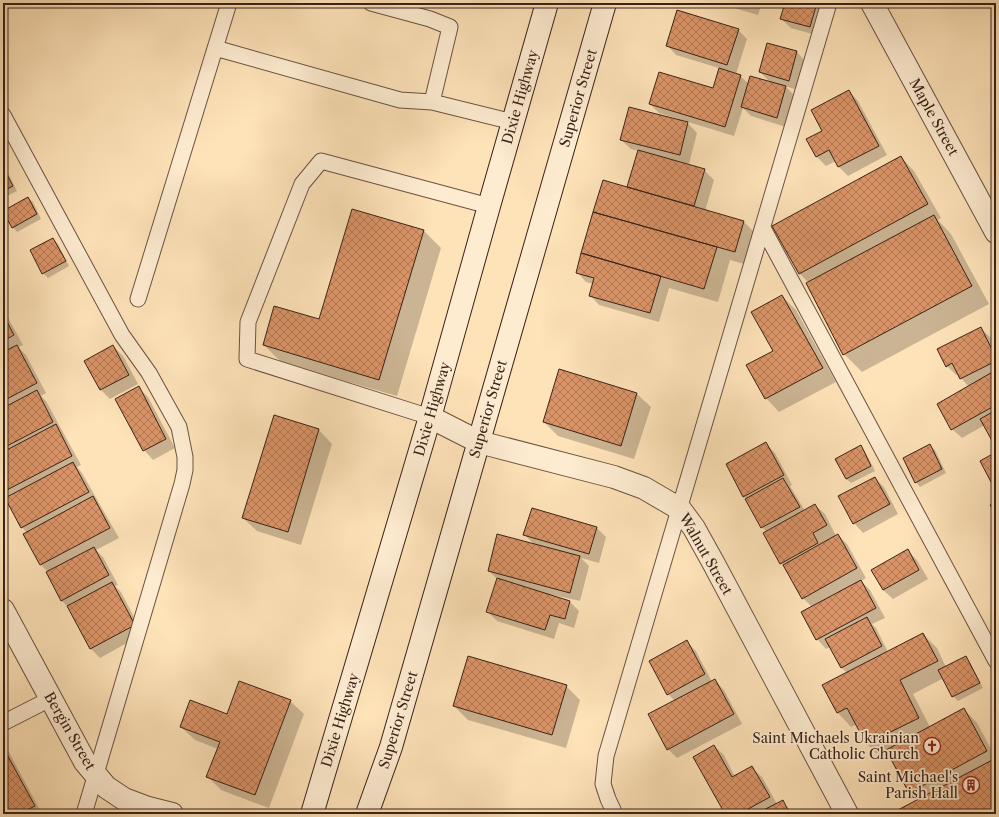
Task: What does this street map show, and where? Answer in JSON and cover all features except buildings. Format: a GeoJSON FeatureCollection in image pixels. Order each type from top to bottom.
{"type":"FeatureCollection","features":[{"type":"Feature","properties":{"kind":"main road","name":"Dixie Highway"},"geometry":{"type":"LineString","coordinates":[[314,813],[430,417],[547,3]]}},
{"type":"Feature","properties":{"kind":"main road","name":"Superior Street"},"geometry":{"type":"LineString","coordinates":[[367,814],[391,747],[605,3]]}},
{"type":"Feature","properties":{"kind":"main road","name":"Maple Street"},"geometry":{"type":"LineString","coordinates":[[872,3],[996,232]]}},
{"type":"Feature","properties":{"kind":"main road","name":"Walnut Street"},"geometry":{"type":"LineString","coordinates":[[430,417],[479,442],[614,477],[644,488],[680,508],[694,528],[714,564],[847,814]]}},
{"type":"Feature","properties":{"kind":"main road","name":"Bergin Street"},"geometry":{"type":"LineString","coordinates":[[3,610],[85,762],[106,787],[124,798],[148,808],[172,814]]}},
{"type":"Feature","properties":{"kind":"lane"},"geometry":{"type":"LineString","coordinates":[[138,299],[229,3]]}},
{"type":"Feature","properties":{"kind":"lane"},"geometry":{"type":"LineString","coordinates":[[370,3],[430,19],[450,27],[432,102]]}},
{"type":"Feature","properties":{"kind":"lane"},"geometry":{"type":"LineString","coordinates":[[615,814],[603,784],[606,756],[829,3]]}},
{"type":"Feature","properties":{"kind":"lane"},"geometry":{"type":"LineString","coordinates":[[215,48],[400,100],[432,102],[513,122]]}},
{"type":"Feature","properties":{"kind":"lane"},"geometry":{"type":"LineString","coordinates":[[3,115],[122,335],[149,373],[180,427],[185,457],[185,470],[182,484],[84,814]]}},
{"type":"Feature","properties":{"kind":"lane"},"geometry":{"type":"LineString","coordinates":[[430,417],[248,359],[248,322],[302,184],[321,161],[489,206]]}},
{"type":"Feature","properties":{"kind":"lane"},"geometry":{"type":"LineString","coordinates":[[763,228],[996,661]]}},
{"type":"Feature","properties":{"kind":"lane"},"geometry":{"type":"LineString","coordinates":[[3,723],[50,699]]}},
{"type":"Feature","properties":{"kind":"place","name":"Saint Michaels Ukrainian Catholic Church"},"geometry":{"type":"Point","coordinates":[932,746]}},
{"type":"Feature","properties":{"kind":"place","name":"Saint Michael's Parish Hall"},"geometry":{"type":"Point","coordinates":[971,785]}}]}
